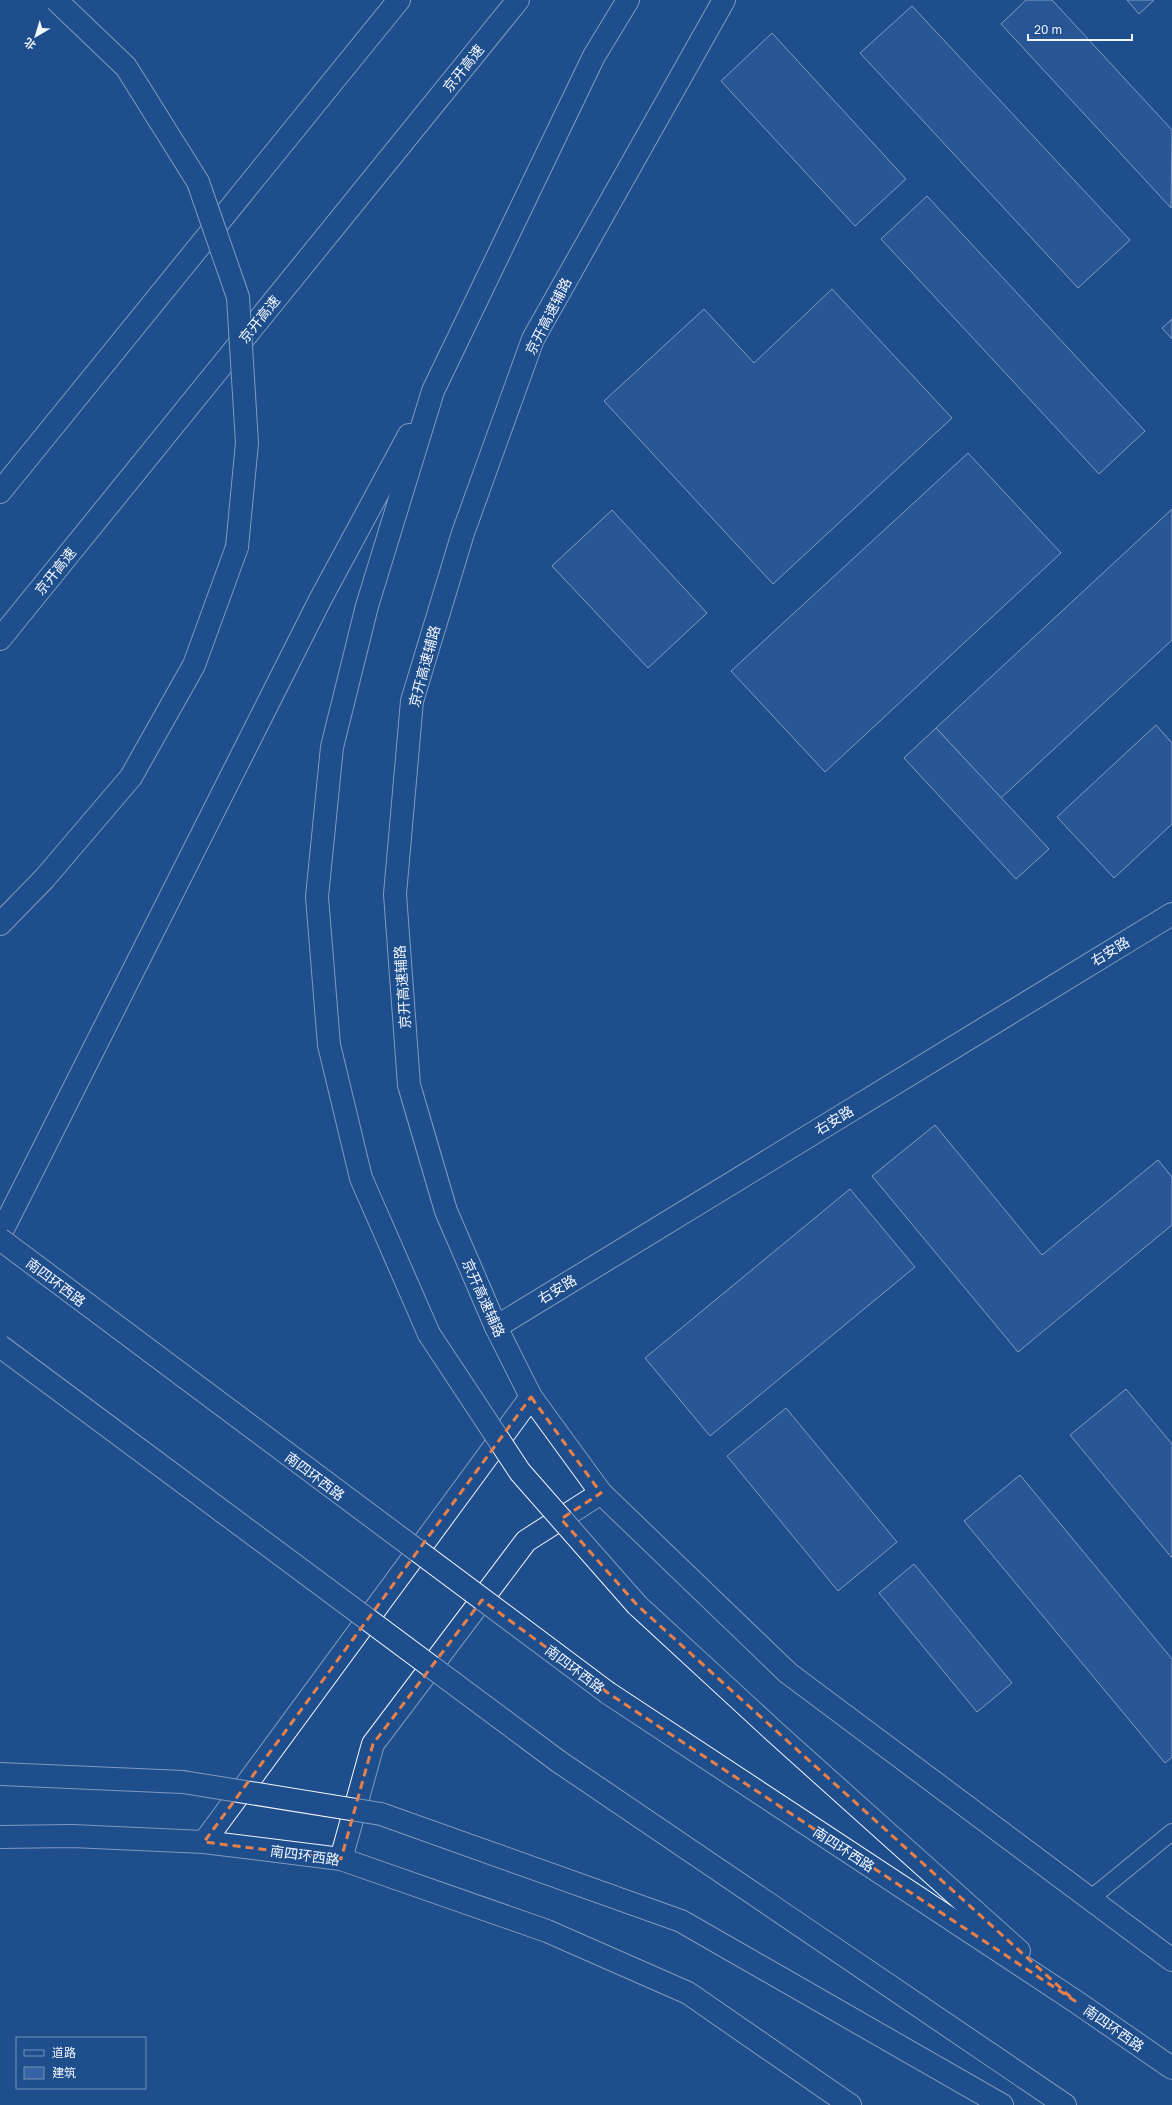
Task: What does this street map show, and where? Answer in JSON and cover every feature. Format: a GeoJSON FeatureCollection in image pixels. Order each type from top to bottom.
{"type":"FeatureCollection","features":[{"type":"Feature","properties":{"kind":"main road"},"geometry":{"type":"LineString","coordinates":[[0,924],[44,879],[131,777],[194,665],[237,547],[246,443],[238,296],[198,182],[126,67],[56,0]]}},
{"type":"Feature","properties":{"kind":"main road"},"geometry":{"type":"LineString","coordinates":[[0,492],[399,0]]}},
{"type":"Feature","properties":{"kind":"main road","name":"京开高速"},"geometry":{"type":"LineString","coordinates":[[0,639],[518,0]]}},
{"type":"Feature","properties":{"kind":"main road"},"geometry":{"type":"LineString","coordinates":[[0,1235],[320,600],[433,391],[594,56],[628,0]]}},
{"type":"Feature","properties":{"kind":"main road","name":"京开高速辅路"},"geometry":{"type":"LineString","coordinates":[[532,1397],[496,1327],[446,1211],[410,1085],[395,894],[412,702],[463,534],[533,339],[724,0]]}},
{"type":"Feature","properties":{"kind":"main road"},"geometry":{"type":"LineString","coordinates":[[433,391],[367,606],[332,747],[317,897],[329,1045],[361,1178],[429,1334],[520,1472],[637,1605],[782,1739],[1075,2002]]}},
{"type":"Feature","properties":{"kind":"main road","name":"右安路"},"geometry":{"type":"LineString","coordinates":[[496,1327],[1172,914]]}},
{"type":"Feature","properties":{"kind":"main road","name":"南四环西路"},"geometry":{"type":"LineString","coordinates":[[0,1239],[608,1694],[1075,2002],[1172,2068]]}},
{"type":"Feature","properties":{"kind":"main road"},"geometry":{"type":"LineString","coordinates":[[0,1346],[558,1761],[1065,2105]]}},
{"type":"Feature","properties":{"kind":"main road"},"geometry":{"type":"LineString","coordinates":[[204,1842],[532,1397],[601,1493],[788,1673],[1172,1960]]}},
{"type":"Feature","properties":{"kind":"main road"},"geometry":{"type":"LineString","coordinates":[[341,1859],[373,1744],[526,1541],[601,1493]]}},
{"type":"Feature","properties":{"kind":"main road"},"geometry":{"type":"LineString","coordinates":[[0,1774],[183,1782],[382,1814],[681,1921],[1002,2105]]}},
{"type":"Feature","properties":{"kind":"main road","name":"南四环西路"},"geometry":{"type":"LineString","coordinates":[[0,1837],[72,1836],[204,1842],[341,1859],[548,1931],[688,1993],[850,2105]]}},
{"type":"Feature","properties":{"kind":"lane"},"geometry":{"type":"LineString","coordinates":[[1090,1900],[1172,1832]]}},
{"type":"Feature","properties":{"kind":"highlighted area"},"geometry":{"type":"Polygon","coordinates":[[[531,1397],[601,1493],[561,1519],[637,1605],[1075,2001],[608,1693],[482,1600],[373,1744],[341,1859],[204,1842],[531,1397]]]}},
{"type":"Feature","properties":{"kind":"building"},"geometry":{"type":"Polygon","coordinates":[[[1026,0],[1052,0],[1172,130],[1171,208],[1001,24],[1026,0]]]}},
{"type":"Feature","properties":{"kind":"building"},"geometry":{"type":"Polygon","coordinates":[[[1127,0],[1154,0],[1139,14],[1127,0]]]}},
{"type":"Feature","properties":{"kind":"building"},"geometry":{"type":"Polygon","coordinates":[[[912,6],[1130,240],[1078,288],[860,53],[912,6]]]}},
{"type":"Feature","properties":{"kind":"building"},"geometry":{"type":"Polygon","coordinates":[[[772,33],[906,179],[855,226],[721,81],[772,33]]]}},
{"type":"Feature","properties":{"kind":"building"},"geometry":{"type":"Polygon","coordinates":[[[927,196],[1145,431],[1099,474],[881,239],[927,196]]]}},
{"type":"Feature","properties":{"kind":"building"},"geometry":{"type":"Polygon","coordinates":[[[832,289],[952,418],[773,584],[604,401],[704,309],[754,363],[832,289]]]}},
{"type":"Feature","properties":{"kind":"building"},"geometry":{"type":"Polygon","coordinates":[[[1172,319],[1172,339],[1162,328],[1172,319]]]}},
{"type":"Feature","properties":{"kind":"building"},"geometry":{"type":"Polygon","coordinates":[[[968,453],[1061,553],[825,772],[731,671],[968,453]]]}},
{"type":"Feature","properties":{"kind":"building"},"geometry":{"type":"Polygon","coordinates":[[[1172,509],[1172,640],[1001,798],[936,728],[1172,509]]]}},
{"type":"Feature","properties":{"kind":"building"},"geometry":{"type":"Polygon","coordinates":[[[612,510],[707,613],[648,668],[552,566],[612,510]]]}},
{"type":"Feature","properties":{"kind":"building"},"geometry":{"type":"Polygon","coordinates":[[[1156,725],[1172,743],[1172,824],[1114,878],[1057,817],[1156,725]]]}},
{"type":"Feature","properties":{"kind":"building"},"geometry":{"type":"Polygon","coordinates":[[[936,728],[1049,849],[1016,879],[904,758],[936,728]]]}},
{"type":"Feature","properties":{"kind":"building"},"geometry":{"type":"Polygon","coordinates":[[[935,1125],[1042,1255],[1158,1160],[1172,1177],[1172,1225],[1018,1352],[872,1176],[935,1125]]]}},
{"type":"Feature","properties":{"kind":"building"},"geometry":{"type":"Polygon","coordinates":[[[850,1189],[915,1267],[710,1436],[645,1358],[850,1189]]]}},
{"type":"Feature","properties":{"kind":"building"},"geometry":{"type":"Polygon","coordinates":[[[1126,1389],[1172,1444],[1172,1558],[1070,1435],[1126,1389]]]}},
{"type":"Feature","properties":{"kind":"building"},"geometry":{"type":"Polygon","coordinates":[[[786,1408],[897,1542],[838,1591],[727,1456],[786,1408]]]}},
{"type":"Feature","properties":{"kind":"building"},"geometry":{"type":"Polygon","coordinates":[[[1020,1475],[1172,1659],[1172,1757],[1165,1763],[964,1521],[1020,1475]]]}},
{"type":"Feature","properties":{"kind":"building"},"geometry":{"type":"Polygon","coordinates":[[[914,1564],[1012,1683],[977,1712],[879,1593],[914,1564]]]}}]}
